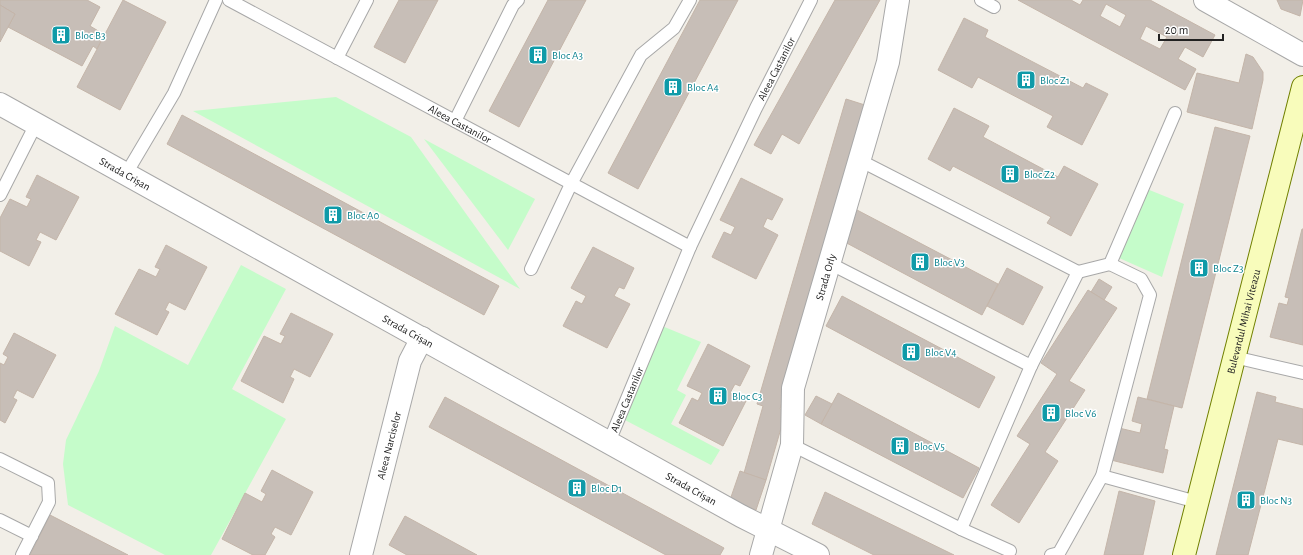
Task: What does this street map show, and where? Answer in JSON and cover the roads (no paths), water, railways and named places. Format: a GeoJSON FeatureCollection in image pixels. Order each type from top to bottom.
{"type":"FeatureCollection","features":[{"type":"Feature","properties":{"kind":"main road","name":"Bulevardul Mihai Viteazu"},"geometry":{"type":"LineString","coordinates":[[1184,555],[1303,87]]}},
{"type":"Feature","properties":{"kind":"street","name":"Strada Orly"},"geometry":{"type":"LineString","coordinates":[[762,555],[767,530],[792,445],[793,388],[888,62],[898,0]]}},
{"type":"Feature","properties":{"kind":"street"},"geometry":{"type":"LineString","coordinates":[[1205,0],[1303,55]]}},
{"type":"Feature","properties":{"kind":"street","name":"Strada Crișan"},"geometry":{"type":"LineString","coordinates":[[0,104],[767,530],[818,555]]}},
{"type":"Feature","properties":{"kind":"street","name":"Aleea Narciselor"},"geometry":{"type":"LineString","coordinates":[[361,555],[410,361],[422,338]]}},
{"type":"Feature","properties":{"kind":"lane"},"geometry":{"type":"LineString","coordinates":[[126,174],[174,93],[216,0]]}},
{"type":"Feature","properties":{"kind":"lane","name":"Aleea Castanilor"},"geometry":{"type":"LineString","coordinates":[[229,0],[690,248]]}},
{"type":"Feature","properties":{"kind":"lane"},"geometry":{"type":"LineString","coordinates":[[337,58],[367,0]]}},
{"type":"Feature","properties":{"kind":"lane"},"geometry":{"type":"LineString","coordinates":[[455,121],[514,5],[518,0]]}},
{"type":"Feature","properties":{"kind":"lane"},"geometry":{"type":"LineString","coordinates":[[531,269],[571,184],[641,55],[674,28],[690,0]]}},
{"type":"Feature","properties":{"kind":"lane","name":"Aleea Castanilor"},"geometry":{"type":"LineString","coordinates":[[609,442],[690,248],[756,108],[811,0]]}},
{"type":"Feature","properties":{"kind":"lane"},"geometry":{"type":"LineString","coordinates":[[981,0],[994,7]]}},
{"type":"Feature","properties":{"kind":"lane"},"geometry":{"type":"LineString","coordinates":[[1110,264],[1175,113]]}},
{"type":"Feature","properties":{"kind":"lane"},"geometry":{"type":"LineString","coordinates":[[0,195],[36,124]]}},
{"type":"Feature","properties":{"kind":"lane"},"geometry":{"type":"LineString","coordinates":[[859,160],[1078,272],[1110,264],[1141,279],[1150,295],[1102,476],[1059,553],[1051,555]]}},
{"type":"Feature","properties":{"kind":"lane"},"geometry":{"type":"LineString","coordinates":[[829,263],[1031,366]]}},
{"type":"Feature","properties":{"kind":"lane"},"geometry":{"type":"LineString","coordinates":[[961,529],[1031,366],[1078,272]]}},
{"type":"Feature","properties":{"kind":"lane"},"geometry":{"type":"LineString","coordinates":[[1234,357],[1303,373]]}},
{"type":"Feature","properties":{"kind":"lane"},"geometry":{"type":"LineString","coordinates":[[792,445],[961,529],[1010,551]]}},
{"type":"Feature","properties":{"kind":"lane"},"geometry":{"type":"LineString","coordinates":[[0,459],[48,483],[49,502],[22,555]]}},
{"type":"Feature","properties":{"kind":"lane"},"geometry":{"type":"LineString","coordinates":[[1102,476],[1197,502]]}},
{"type":"Feature","properties":{"kind":"lane"},"geometry":{"type":"LineString","coordinates":[[0,520],[32,536]]}},
{"type":"Feature","properties":{"kind":"place","name":"Bloc B3"},"geometry":{"type":"Point","coordinates":[61,35]}},
{"type":"Feature","properties":{"kind":"place","name":"Bloc A3"},"geometry":{"type":"Point","coordinates":[538,55]}},
{"type":"Feature","properties":{"kind":"place","name":"Bloc Z1"},"geometry":{"type":"Point","coordinates":[1026,80]}},
{"type":"Feature","properties":{"kind":"place","name":"Bloc A4"},"geometry":{"type":"Point","coordinates":[673,87]}},
{"type":"Feature","properties":{"kind":"place","name":"Bloc Z2"},"geometry":{"type":"Point","coordinates":[1010,174]}},
{"type":"Feature","properties":{"kind":"place","name":"Bloc A0"},"geometry":{"type":"Point","coordinates":[333,215]}},
{"type":"Feature","properties":{"kind":"place","name":"Bloc V3"},"geometry":{"type":"Point","coordinates":[920,262]}},
{"type":"Feature","properties":{"kind":"place","name":"Bloc Z3"},"geometry":{"type":"Point","coordinates":[1199,268]}},
{"type":"Feature","properties":{"kind":"place","name":"Bloc V4"},"geometry":{"type":"Point","coordinates":[911,352]}},
{"type":"Feature","properties":{"kind":"place","name":"Bloc C3"},"geometry":{"type":"Point","coordinates":[718,396]}},
{"type":"Feature","properties":{"kind":"place","name":"Bloc V6"},"geometry":{"type":"Point","coordinates":[1051,413]}},
{"type":"Feature","properties":{"kind":"place","name":"Bloc V5"},"geometry":{"type":"Point","coordinates":[900,446]}},
{"type":"Feature","properties":{"kind":"place","name":"Bloc D1"},"geometry":{"type":"Point","coordinates":[577,488]}},
{"type":"Feature","properties":{"kind":"place","name":"Bloc N3"},"geometry":{"type":"Point","coordinates":[1246,500]}}]}
